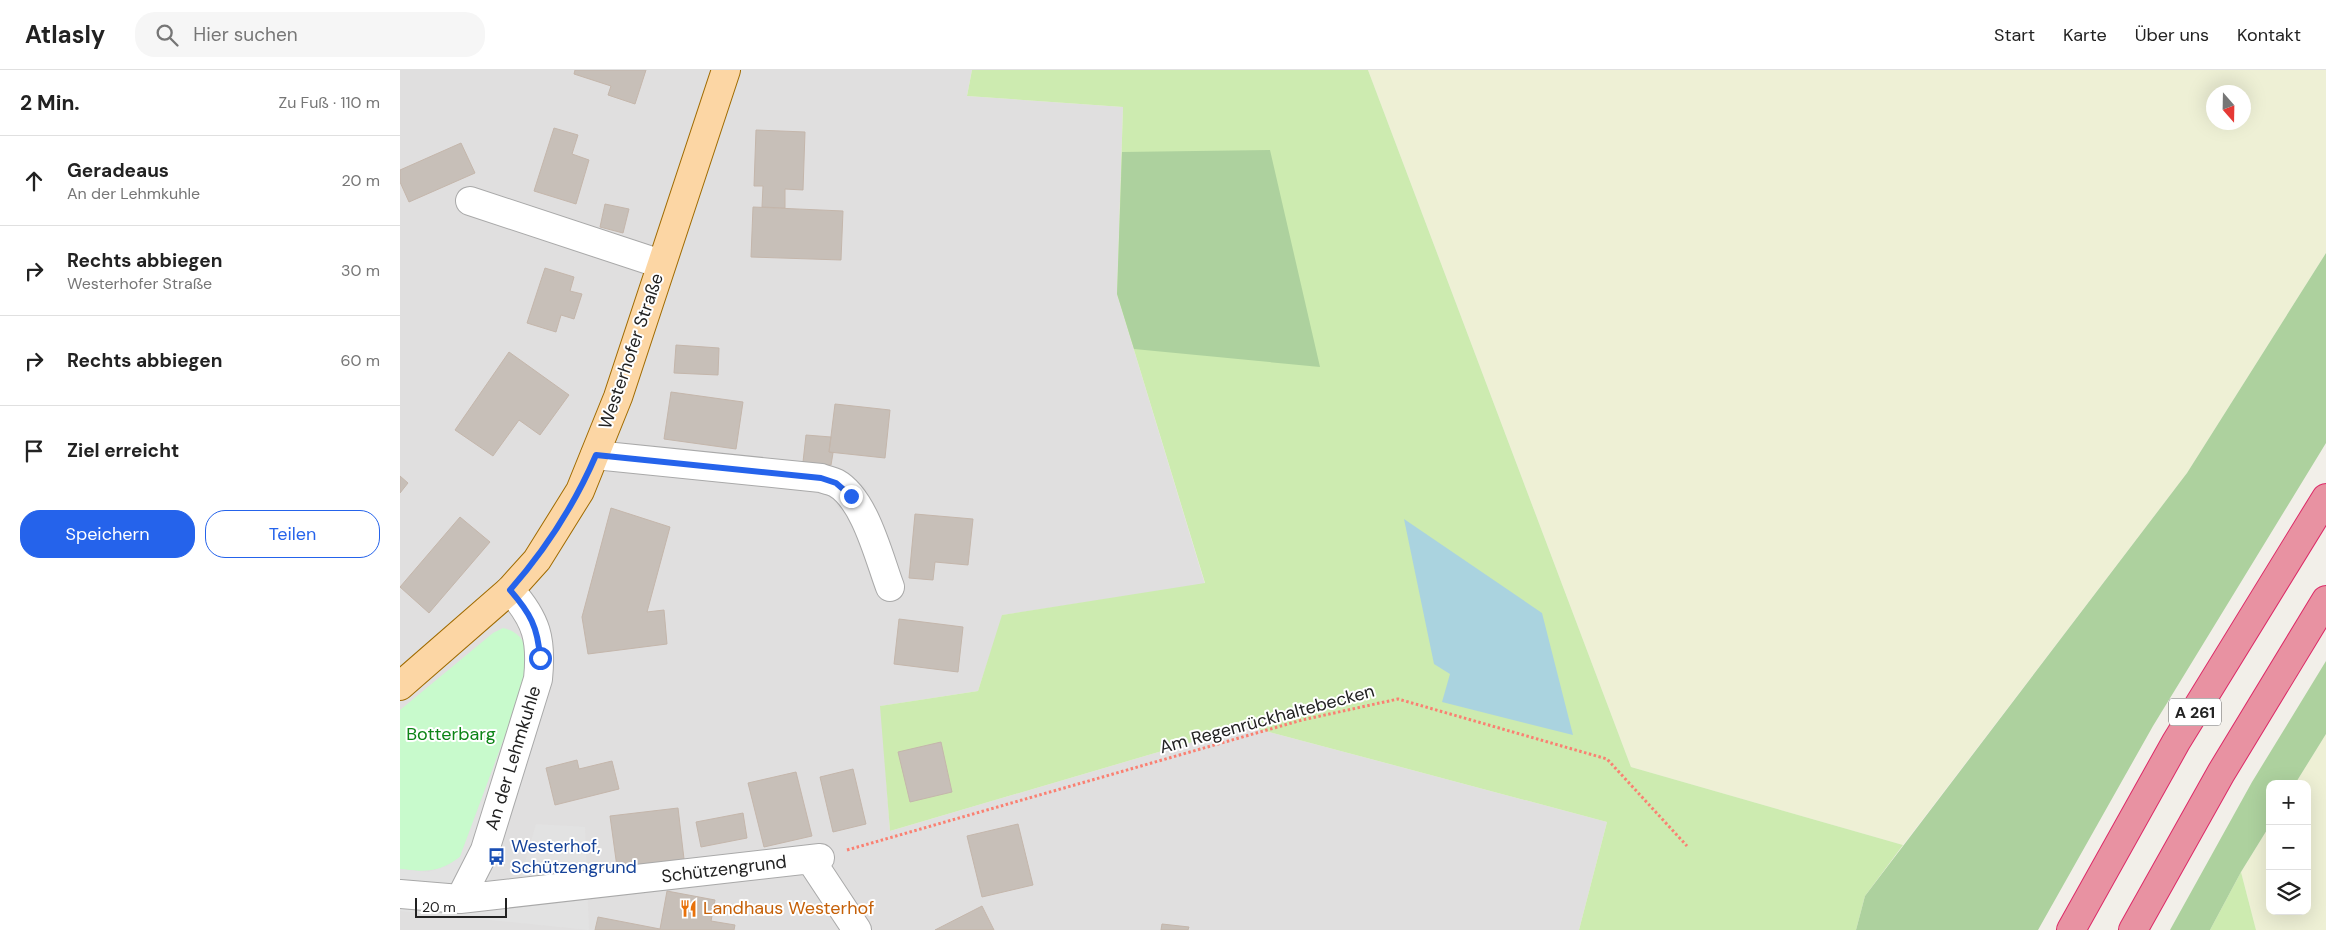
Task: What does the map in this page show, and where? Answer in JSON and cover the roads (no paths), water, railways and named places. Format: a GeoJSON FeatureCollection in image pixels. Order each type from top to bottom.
{"type":"FeatureCollection","features":[{"type":"Feature","properties":{"kind":"highway","name":"A 261"},"geometry":{"type":"LineString","coordinates":[[2071,930],[2176,742],[2326,498]]}},
{"type":"Feature","properties":{"kind":"highway","name":"A 261"},"geometry":{"type":"LineString","coordinates":[[2133,930],[2221,773],[2326,600]]}},
{"type":"Feature","properties":{"kind":"main road","name":"Westerhofer Straße"},"geometry":{"type":"LineString","coordinates":[[400,686],[510,590],[537,560],[580,491],[618,397],[726,70]]}},
{"type":"Feature","properties":{"kind":"street"},"geometry":{"type":"LineString","coordinates":[[470,201],[661,264]]}},
{"type":"Feature","properties":{"kind":"street"},"geometry":{"type":"LineString","coordinates":[[596,455],[821,478],[836,483],[851,496],[862,513],[890,587]]}},
{"type":"Feature","properties":{"kind":"street","name":"An der Lehmkuhle"},"geometry":{"type":"LineString","coordinates":[[460,899],[485,850],[538,679],[540,658],[538,637],[524,606],[510,590]]}},
{"type":"Feature","properties":{"kind":"street","name":"Schützengrund"},"geometry":{"type":"LineString","coordinates":[[400,894],[460,899],[815,858],[857,930]]}},
{"type":"Feature","properties":{"kind":"water"},"geometry":{"type":"Polygon","coordinates":[[[1404,519],[1542,613],[1573,735],[1442,702],[1450,674],[1434,664],[1404,519]]]}},
{"type":"Feature","properties":{"kind":"place","name":"Westerhof, Schützengrund"},"geometry":{"type":"Point","coordinates":[497,856]}},
{"type":"Feature","properties":{"kind":"place","name":"Landhaus Westerhof"},"geometry":{"type":"Point","coordinates":[689,908]}},
{"type":"Feature","properties":{"kind":"park label","name":"Botterbarg"},"geometry":{"type":"Point","coordinates":[451,734]}}]}
